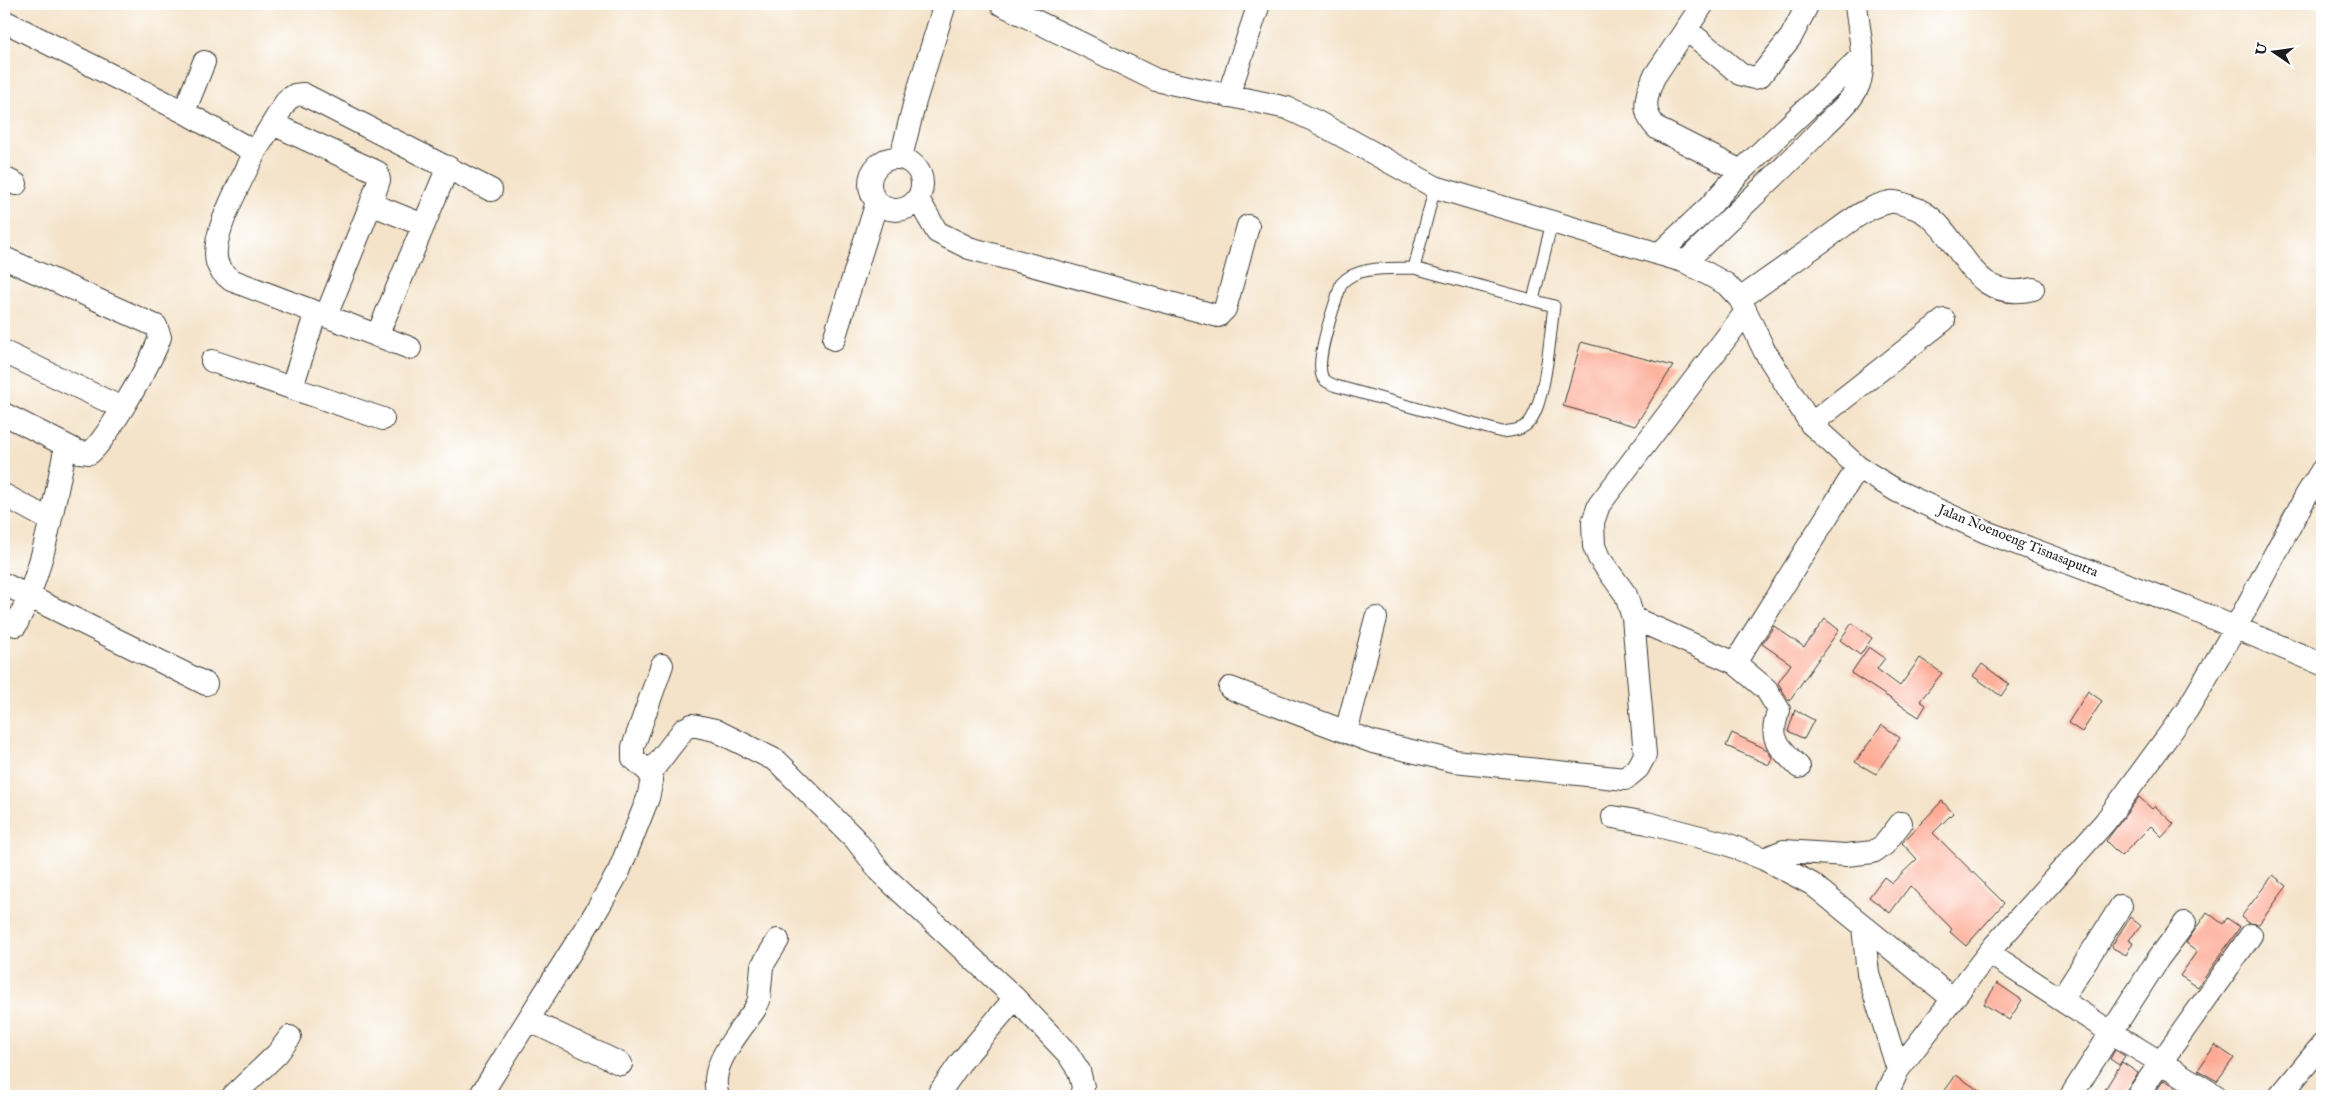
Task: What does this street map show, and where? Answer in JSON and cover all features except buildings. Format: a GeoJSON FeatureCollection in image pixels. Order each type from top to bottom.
{"type":"FeatureCollection","features":[{"type":"Feature","properties":{"kind":"street"},"geometry":{"type":"LineString","coordinates":[[901,157],[914,101],[946,4]]}},
{"type":"Feature","properties":{"kind":"street","name":"Jalan Noenoeng Tisnasaputra"},"geometry":{"type":"LineString","coordinates":[[1001,4],[1156,80],[1287,108],[1435,187],[1686,262],[1726,284],[1743,306],[1764,350],[1811,424],[1858,467],[1897,491],[1986,532],[2236,627],[2322,664]]}},
{"type":"Feature","properties":{"kind":"street"},"geometry":{"type":"LineString","coordinates":[[1228,96],[1259,4]]}},
{"type":"Feature","properties":{"kind":"street"},"geometry":{"type":"LineString","coordinates":[[1703,4],[1654,77],[1649,89],[1647,102],[1649,121],[1658,129],[1741,171]]}},
{"type":"Feature","properties":{"kind":"street"},"geometry":{"type":"LineString","coordinates":[[1686,29],[1740,74],[1754,78],[1760,76],[1791,37],[1808,4]]}},
{"type":"Feature","properties":{"kind":"street"},"geometry":{"type":"LineString","coordinates":[[1686,262],[1724,223],[1788,164],[1853,96],[1859,85],[1861,57],[1856,4]]}},
{"type":"Feature","properties":{"kind":"street"},"geometry":{"type":"LineString","coordinates":[[4,21],[184,112],[256,152]]}},
{"type":"Feature","properties":{"kind":"street"},"geometry":{"type":"LineString","coordinates":[[1659,254],[1709,207],[1741,171],[1861,57]]}},
{"type":"Feature","properties":{"kind":"street"},"geometry":{"type":"LineString","coordinates":[[184,112],[204,62]]}},
{"type":"Feature","properties":{"kind":"street"},"geometry":{"type":"LineString","coordinates":[[410,348],[231,280],[219,269],[215,249],[220,229],[256,152],[287,100],[295,95],[303,94],[491,190]]}},
{"type":"Feature","properties":{"kind":"street"},"geometry":{"type":"LineString","coordinates":[[1803,112],[1821,129]]}},
{"type":"Feature","properties":{"kind":"street"},"geometry":{"type":"LineString","coordinates":[[273,124],[377,172],[380,180],[321,314],[292,388]]}},
{"type":"Feature","properties":{"kind":"street"},"geometry":{"type":"LineString","coordinates":[[1768,145],[1788,164]]}},
{"type":"Feature","properties":{"kind":"street"},"geometry":{"type":"LineString","coordinates":[[901,157],[915,165],[923,181],[918,199],[903,209],[894,210],[878,202],[870,189],[870,182],[875,168],[886,159],[901,157]]}},
{"type":"Feature","properties":{"kind":"street"},"geometry":{"type":"LineString","coordinates":[[377,336],[448,167]]}},
{"type":"Feature","properties":{"kind":"street"},"geometry":{"type":"LineString","coordinates":[[918,199],[938,232],[969,248],[1218,316],[1225,309],[1248,226]]}},
{"type":"Feature","properties":{"kind":"street"},"geometry":{"type":"LineString","coordinates":[[1230,688],[1373,742],[1454,762],[1625,779],[1638,768],[1645,755],[1633,618],[1626,595],[1599,558],[1594,546],[1593,522],[1599,505],[1743,306],[1867,210],[1892,201],[1922,210],[1951,239],[1979,279],[2004,290],[2020,292],[2033,289]]}},
{"type":"Feature","properties":{"kind":"street"},"geometry":{"type":"LineString","coordinates":[[834,339],[878,202]]}},
{"type":"Feature","properties":{"kind":"street"},"geometry":{"type":"LineString","coordinates":[[371,204],[424,225]]}},
{"type":"Feature","properties":{"kind":"street"},"geometry":{"type":"LineString","coordinates":[[4,258],[156,326],[160,337],[157,346],[122,408],[96,448],[90,453],[79,452],[4,414]]}},
{"type":"Feature","properties":{"kind":"street"},"geometry":{"type":"LineString","coordinates":[[1811,424],[1944,320]]}},
{"type":"Feature","properties":{"kind":"street"},"geometry":{"type":"LineString","coordinates":[[4,352],[122,408]]}},
{"type":"Feature","properties":{"kind":"street"},"geometry":{"type":"LineString","coordinates":[[212,361],[383,418]]}},
{"type":"Feature","properties":{"kind":"street"},"geometry":{"type":"LineString","coordinates":[[16,625],[30,596],[50,520],[66,446]]}},
{"type":"Feature","properties":{"kind":"street"},"geometry":{"type":"LineString","coordinates":[[1735,662],[1858,467]]}},
{"type":"Feature","properties":{"kind":"street"},"geometry":{"type":"LineString","coordinates":[[1886,1096],[1898,1070],[1953,999],[1989,953],[2105,822],[2187,710],[2236,627],[2306,494],[2322,470]]}},
{"type":"Feature","properties":{"kind":"street"},"geometry":{"type":"LineString","coordinates":[[4,495],[50,520]]}},
{"type":"Feature","properties":{"kind":"street"},"geometry":{"type":"LineString","coordinates":[[4,584],[206,684]]}},
{"type":"Feature","properties":{"kind":"street"},"geometry":{"type":"LineString","coordinates":[[1346,732],[1376,618]]}},
{"type":"Feature","properties":{"kind":"street"},"geometry":{"type":"LineString","coordinates":[[1633,618],[1735,662],[1766,689],[1779,710],[1773,727],[1776,743],[1799,767]]}},
{"type":"Feature","properties":{"kind":"street"},"geometry":{"type":"LineString","coordinates":[[480,1096],[597,910],[619,871],[648,798],[652,780],[650,773],[634,758],[633,747],[662,665]]}},
{"type":"Feature","properties":{"kind":"street"},"geometry":{"type":"LineString","coordinates":[[650,773],[684,729],[692,724],[715,730],[777,761],[855,839],[883,875],[1015,998],[1068,1054],[1079,1071],[1083,1087],[1081,1096]]}},
{"type":"Feature","properties":{"kind":"street"},"geometry":{"type":"LineString","coordinates":[[1613,817],[1647,823],[1727,844],[1764,859],[1812,884],[1953,999]]}},
{"type":"Feature","properties":{"kind":"street"},"geometry":{"type":"LineString","coordinates":[[1764,859],[1784,851],[1846,855],[1873,852],[1884,845],[1901,823]]}},
{"type":"Feature","properties":{"kind":"street"},"geometry":{"type":"LineString","coordinates":[[2061,1000],[2121,906]]}},
{"type":"Feature","properties":{"kind":"street"},"geometry":{"type":"LineString","coordinates":[[2071,1096],[2158,959],[2185,923]]}},
{"type":"Feature","properties":{"kind":"street"},"geometry":{"type":"LineString","coordinates":[[1863,927],[1868,973],[1898,1070]]}},
{"type":"Feature","properties":{"kind":"street"},"geometry":{"type":"LineString","coordinates":[[2137,1096],[2251,935]]}},
{"type":"Feature","properties":{"kind":"street"},"geometry":{"type":"LineString","coordinates":[[718,1096],[715,1077],[722,1060],[756,1009],[759,1000],[762,966],[778,940]]}},
{"type":"Feature","properties":{"kind":"street"},"geometry":{"type":"LineString","coordinates":[[1989,953],[2112,1033],[2216,1096]]}},
{"type":"Feature","properties":{"kind":"street"},"geometry":{"type":"LineString","coordinates":[[937,1096],[960,1063],[1015,998]]}},
{"type":"Feature","properties":{"kind":"street"},"geometry":{"type":"LineString","coordinates":[[528,1020],[621,1064]]}},
{"type":"Feature","properties":{"kind":"street"},"geometry":{"type":"LineString","coordinates":[[233,1096],[277,1054],[290,1038]]}},
{"type":"Feature","properties":{"kind":"street"},"geometry":{"type":"LineString","coordinates":[[2280,1096],[2322,1044]]}},
{"type":"Feature","properties":{"kind":"lane"},"geometry":{"type":"LineString","coordinates":[[1414,268],[1435,187]]}},
{"type":"Feature","properties":{"kind":"lane"},"geometry":{"type":"LineString","coordinates":[[1533,300],[1552,222]]}},
{"type":"Feature","properties":{"kind":"lane"},"geometry":{"type":"LineString","coordinates":[[1414,268],[1533,300],[1554,306],[1540,398],[1530,422],[1522,428],[1502,432],[1328,383],[1322,377],[1320,366],[1322,350],[1341,284],[1346,277],[1357,272],[1414,268]]}}]}
